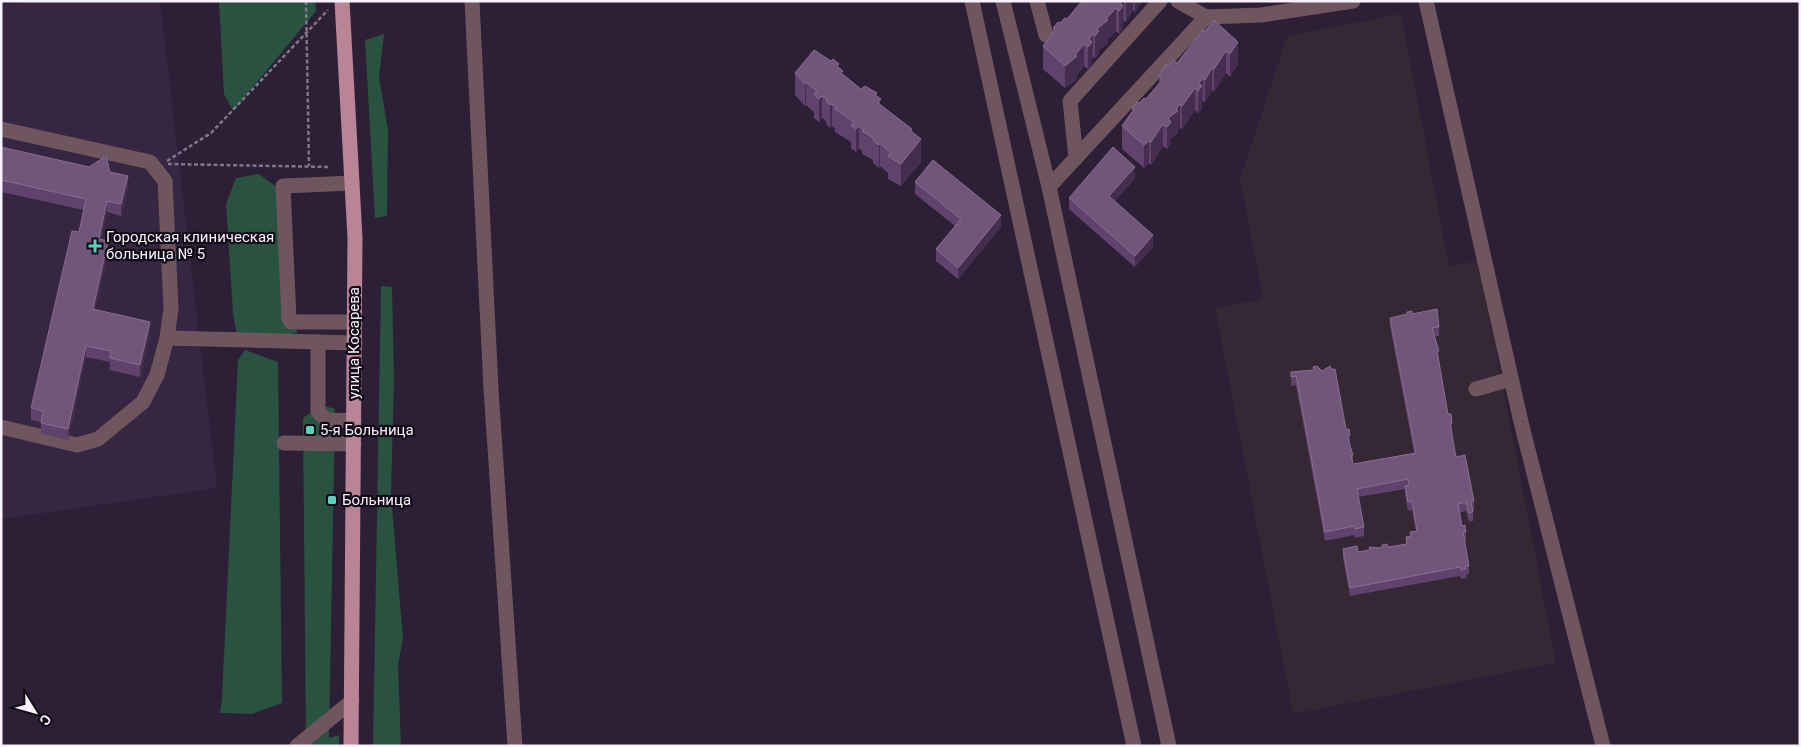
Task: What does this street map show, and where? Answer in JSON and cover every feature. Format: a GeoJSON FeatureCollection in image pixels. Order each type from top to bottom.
{"type":"FeatureCollection","features":[{"type":"Feature","properties":{"kind":"main road","name":"улица Косарева"},"geometry":{"type":"LineString","coordinates":[[335,5],[352,183],[355,343],[351,746]]}},
{"type":"Feature","properties":{"kind":"lane"},"geometry":{"type":"LineString","coordinates":[[472,1],[491,389],[515,746]]}},
{"type":"Feature","properties":{"kind":"lane"},"geometry":{"type":"LineString","coordinates":[[972,1],[1134,746]]}},
{"type":"Feature","properties":{"kind":"lane"},"geometry":{"type":"LineString","coordinates":[[1003,1],[1049,187],[1169,746]]}},
{"type":"Feature","properties":{"kind":"lane"},"geometry":{"type":"LineString","coordinates":[[1037,1],[1046,35]]}},
{"type":"Feature","properties":{"kind":"lane"},"geometry":{"type":"LineString","coordinates":[[1076,158],[1070,101],[1160,1]]}},
{"type":"Feature","properties":{"kind":"lane"},"geometry":{"type":"LineString","coordinates":[[1178,1],[1206,17],[1261,15],[1321,4],[1353,1]]}},
{"type":"Feature","properties":{"kind":"lane"},"geometry":{"type":"LineString","coordinates":[[1426,1],[1511,379],[1603,746]]}},
{"type":"Feature","properties":{"kind":"lane"},"geometry":{"type":"LineString","coordinates":[[1049,187],[1206,17]]}},
{"type":"Feature","properties":{"kind":"lane"},"geometry":{"type":"LineString","coordinates":[[1,129],[150,162],[165,181],[171,308],[167,338],[158,375],[143,402],[98,439],[77,445],[1,427]]}},
{"type":"Feature","properties":{"kind":"lane"},"geometry":{"type":"LineString","coordinates":[[352,183],[283,186],[291,322],[311,324],[355,322]]}},
{"type":"Feature","properties":{"kind":"lane"},"geometry":{"type":"LineString","coordinates":[[167,338],[355,343]]}},
{"type":"Feature","properties":{"kind":"lane"},"geometry":{"type":"LineString","coordinates":[[318,342],[318,411],[321,417],[328,420],[354,420]]}},
{"type":"Feature","properties":{"kind":"lane"},"geometry":{"type":"LineString","coordinates":[[1476,389],[1511,379]]}},
{"type":"Feature","properties":{"kind":"lane"},"geometry":{"type":"LineString","coordinates":[[284,443],[354,444]]}},
{"type":"Feature","properties":{"kind":"lane"},"geometry":{"type":"LineString","coordinates":[[297,746],[352,701]]}},
{"type":"Feature","properties":{"kind":"path"},"geometry":{"type":"LineString","coordinates":[[306,1],[309,166]]}},
{"type":"Feature","properties":{"kind":"path"},"geometry":{"type":"LineString","coordinates":[[330,167],[162,164],[211,133],[308,30],[335,5]]}},
{"type":"Feature","properties":{"kind":"shaded area","name":"Городская клиническая больница № 5"},"geometry":{"type":"Polygon","coordinates":[[[36,1],[160,1],[217,488],[1,519],[1,5],[36,1]]]}},
{"type":"Feature","properties":{"kind":"shaded area"},"geometry":{"type":"Polygon","coordinates":[[[1401,14],[1449,266],[1479,261],[1556,663],[1293,714],[1215,308],[1263,299],[1240,179],[1287,36],[1401,14]]]}},
{"type":"Feature","properties":{"kind":"green space"},"geometry":{"type":"Polygon","coordinates":[[[219,1],[315,1],[316,11],[233,111],[224,94],[219,1]]]}},
{"type":"Feature","properties":{"kind":"green space"},"geometry":{"type":"Polygon","coordinates":[[[384,34],[379,77],[388,130],[387,216],[375,218],[365,40],[384,34]]]}},
{"type":"Feature","properties":{"kind":"green space"},"geometry":{"type":"Polygon","coordinates":[[[259,174],[290,197],[297,333],[276,337],[237,336],[233,313],[226,204],[236,178],[259,174]]]}},
{"type":"Feature","properties":{"kind":"green space"},"geometry":{"type":"Polygon","coordinates":[[[381,286],[392,287],[394,379],[391,494],[403,638],[398,665],[401,746],[373,746],[381,286]]]}},
{"type":"Feature","properties":{"kind":"green space"},"geometry":{"type":"Polygon","coordinates":[[[245,350],[278,362],[282,703],[252,714],[220,713],[238,360],[245,350]]]}},
{"type":"Feature","properties":{"kind":"green space"},"geometry":{"type":"Polygon","coordinates":[[[322,405],[335,409],[329,738],[339,735],[339,746],[306,746],[303,418],[322,405]]]}},
{"type":"Feature","properties":{"kind":"building"},"geometry":{"type":"Polygon","coordinates":[[[1082,1],[1121,1],[1120,3],[1123,6],[1119,11],[1116,8],[1106,19],[1108,20],[1097,29],[1099,31],[1095,36],[1093,34],[1089,39],[1092,42],[1088,47],[1084,44],[1075,55],[1077,56],[1065,66],[1043,46],[1058,22],[1060,23],[1065,18],[1067,19],[1082,1]]]}},
{"type":"Feature","properties":{"kind":"building"},"geometry":{"type":"Polygon","coordinates":[[[1214,20],[1238,42],[1230,54],[1226,51],[1205,80],[1203,78],[1199,83],[1202,86],[1198,91],[1195,88],[1182,106],[1180,104],[1176,109],[1178,111],[1168,118],[1171,122],[1167,127],[1163,124],[1151,142],[1149,141],[1144,145],[1122,126],[1134,109],[1132,108],[1137,102],[1139,103],[1144,98],[1146,99],[1162,80],[1159,76],[1166,64],[1168,66],[1173,60],[1177,63],[1203,30],[1205,31],[1214,20]]]}},
{"type":"Feature","properties":{"kind":"building"},"geometry":{"type":"Polygon","coordinates":[[[814,50],[831,61],[833,59],[843,71],[841,73],[861,89],[865,86],[877,93],[875,95],[881,99],[878,103],[912,129],[910,130],[921,139],[901,164],[888,156],[891,153],[880,143],[879,145],[873,140],[874,138],[862,131],[864,130],[859,126],[856,129],[851,125],[854,122],[835,109],[836,107],[832,104],[830,105],[826,101],[827,99],[822,96],[819,99],[814,95],[817,91],[806,82],[805,84],[795,73],[814,50]]]}},
{"type":"Feature","properties":{"kind":"building"},"geometry":{"type":"Polygon","coordinates":[[[1,147],[89,167],[106,156],[110,172],[128,176],[121,204],[107,201],[99,239],[108,241],[93,309],[150,322],[140,365],[110,358],[111,351],[86,346],[68,429],[41,423],[43,411],[31,408],[72,231],[79,232],[86,199],[1,180],[1,147]]]}},
{"type":"Feature","properties":{"kind":"building"},"geometry":{"type":"Polygon","coordinates":[[[1113,147],[1135,167],[1109,196],[1153,235],[1135,256],[1069,198],[1113,147]]]}},
{"type":"Feature","properties":{"kind":"building"},"geometry":{"type":"Polygon","coordinates":[[[933,160],[1001,215],[958,268],[936,249],[961,219],[915,182],[933,160]]]}},
{"type":"Feature","properties":{"kind":"building"},"geometry":{"type":"Polygon","coordinates":[[[1437,309],[1439,327],[1432,328],[1439,351],[1437,351],[1448,414],[1451,414],[1452,423],[1450,423],[1456,457],[1465,455],[1474,501],[1471,502],[1473,512],[1469,513],[1466,502],[1458,504],[1462,526],[1465,525],[1466,532],[1463,532],[1469,566],[1465,566],[1466,569],[1461,570],[1460,567],[1350,588],[1343,549],[1357,546],[1358,552],[1370,550],[1369,547],[1382,548],[1382,545],[1387,544],[1388,547],[1407,544],[1406,537],[1411,536],[1410,532],[1417,531],[1412,501],[1408,502],[1405,486],[1409,485],[1408,479],[1357,489],[1364,527],[1355,529],[1354,526],[1325,532],[1296,376],[1291,377],[1291,372],[1314,370],[1313,367],[1317,366],[1322,371],[1330,366],[1331,369],[1335,369],[1346,429],[1349,429],[1350,435],[1347,436],[1353,455],[1351,455],[1353,464],[1416,453],[1390,318],[1412,311],[1412,314],[1437,309]]]}},
{"type":"Feature","properties":{"kind":"place","name":"Городская клиническая больница № 5"},"geometry":{"type":"Point","coordinates":[95,246]}},
{"type":"Feature","properties":{"kind":"place","name":"5-я Больница"},"geometry":{"type":"Point","coordinates":[310,430]}},
{"type":"Feature","properties":{"kind":"place","name":"Больница"},"geometry":{"type":"Point","coordinates":[332,500]}}]}
